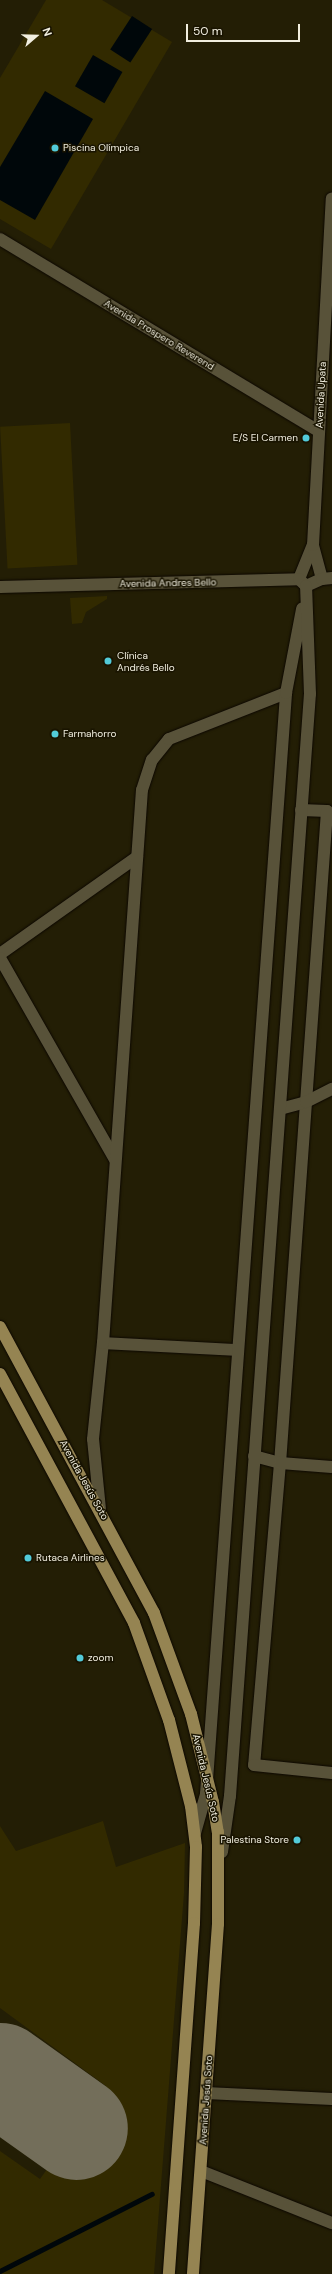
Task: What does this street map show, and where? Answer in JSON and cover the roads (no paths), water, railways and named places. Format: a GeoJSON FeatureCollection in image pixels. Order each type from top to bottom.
{"type":"FeatureCollection","features":[{"type":"Feature","properties":{"kind":"main road","name":"Avenida Jesús Soto"},"geometry":{"type":"LineString","coordinates":[[0,1327],[134,1571],[168,1648],[191,1714],[208,1775],[218,1832],[220,1868],[193,2274]]}},
{"type":"Feature","properties":{"kind":"main road","name":"Avenida Jesús Soto"},"geometry":{"type":"LineString","coordinates":[[0,1374],[134,1623],[170,1720],[182,1767],[195,1833],[192,1960],[169,2274]]}},
{"type":"Feature","properties":{"kind":"street","name":"Avenida Upata"},"geometry":{"type":"LineString","coordinates":[[302,583],[313,544],[318,431],[332,199]]}},
{"type":"Feature","properties":{"kind":"street","name":"Avenida Prospero Reverend"},"geometry":{"type":"LineString","coordinates":[[0,239],[318,431]]}},
{"type":"Feature","properties":{"kind":"street","name":"Avenida Upata"},"geometry":{"type":"LineString","coordinates":[[313,544],[327,578]]}},
{"type":"Feature","properties":{"kind":"street","name":"Avenida Andres Bello"},"geometry":{"type":"LineString","coordinates":[[0,587],[302,583],[327,578]]}},
{"type":"Feature","properties":{"kind":"street"},"geometry":{"type":"LineString","coordinates":[[195,1833],[203,1812],[208,1775],[286,692],[302,583]]}},
{"type":"Feature","properties":{"kind":"street"},"geometry":{"type":"LineString","coordinates":[[220,1868],[230,1796],[310,694],[302,583]]}},
{"type":"Feature","properties":{"kind":"street"},"geometry":{"type":"LineString","coordinates":[[100,1508],[93,1439],[103,1343],[142,790],[152,760],[169,740],[286,692]]}},
{"type":"Feature","properties":{"kind":"street"},"geometry":{"type":"LineString","coordinates":[[301,810],[329,811],[280,1463],[254,1765],[332,1773]]}},
{"type":"Feature","properties":{"kind":"street"},"geometry":{"type":"LineString","coordinates":[[0,954],[137,857]]}},
{"type":"Feature","properties":{"kind":"street"},"geometry":{"type":"LineString","coordinates":[[0,958],[115,1160]]}},
{"type":"Feature","properties":{"kind":"street"},"geometry":{"type":"LineString","coordinates":[[280,1109],[306,1102],[332,1089]]}},
{"type":"Feature","properties":{"kind":"street"},"geometry":{"type":"LineString","coordinates":[[103,1343],[238,1350]]}},
{"type":"Feature","properties":{"kind":"street"},"geometry":{"type":"LineString","coordinates":[[254,1456],[280,1463],[332,1468]]}},
{"type":"Feature","properties":{"kind":"street"},"geometry":{"type":"LineString","coordinates":[[206,2093],[332,2099]]}},
{"type":"Feature","properties":{"kind":"street"},"geometry":{"type":"LineString","coordinates":[[200,2171],[332,2223]]}},
{"type":"Feature","properties":{"kind":"waterway"},"geometry":{"type":"LineString","coordinates":[[0,2271],[152,2194]]}},
{"type":"Feature","properties":{"kind":"place","name":"Piscina Olímpica"},"geometry":{"type":"Point","coordinates":[55,148]}},
{"type":"Feature","properties":{"kind":"place","name":"E/S El Carmen"},"geometry":{"type":"Point","coordinates":[306,438]}},
{"type":"Feature","properties":{"kind":"place","name":"Clínica Andrés Bello"},"geometry":{"type":"Point","coordinates":[108,661]}},
{"type":"Feature","properties":{"kind":"place","name":"Farmahorro"},"geometry":{"type":"Point","coordinates":[55,734]}},
{"type":"Feature","properties":{"kind":"place","name":"Rutaca Airlines"},"geometry":{"type":"Point","coordinates":[28,1558]}},
{"type":"Feature","properties":{"kind":"place","name":"zoom"},"geometry":{"type":"Point","coordinates":[80,1658]}},
{"type":"Feature","properties":{"kind":"place","name":"Palestina Store"},"geometry":{"type":"Point","coordinates":[297,1840]}}]}
